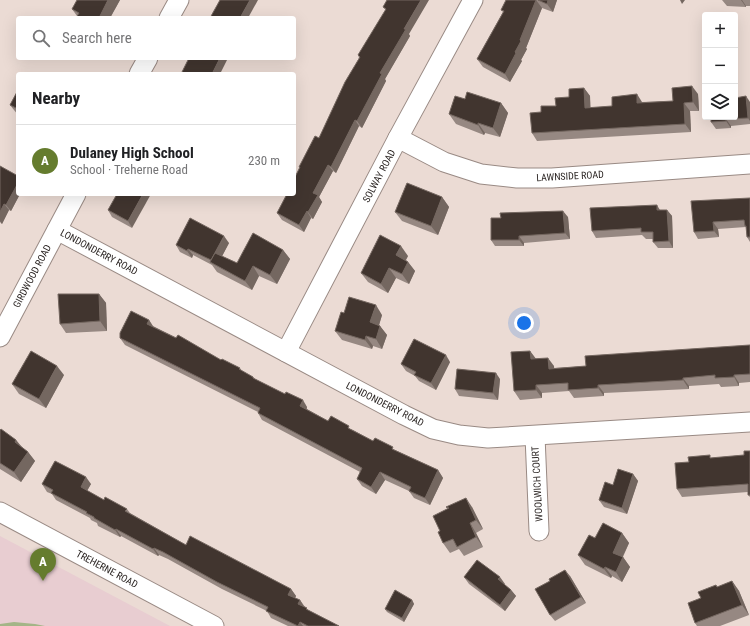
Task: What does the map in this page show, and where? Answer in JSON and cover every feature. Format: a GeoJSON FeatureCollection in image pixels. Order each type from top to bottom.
{"type":"FeatureCollection","features":[{"type":"Feature","properties":{"kind":"street"},"geometry":{"type":"LineString","coordinates":[[170,16],[179,0]]}},
{"type":"Feature","properties":{"kind":"street","name":"SOLWAY ROAD"},"geometry":{"type":"LineString","coordinates":[[286,352],[398,138],[473,0]]}},
{"type":"Feature","properties":{"kind":"street"},"geometry":{"type":"LineString","coordinates":[[141,72],[147,60]]}},
{"type":"Feature","properties":{"kind":"street","name":"LAWNSIDE ROAD"},"geometry":{"type":"LineString","coordinates":[[398,138],[444,162],[481,174],[517,178],[552,178],[750,164]]}},
{"type":"Feature","properties":{"kind":"street","name":"GIRDWOOD ROAD"},"geometry":{"type":"LineString","coordinates":[[0,337],[75,196]]}},
{"type":"Feature","properties":{"kind":"street","name":"LONDONDERRY ROAD"},"geometry":{"type":"LineString","coordinates":[[57,230],[433,429],[459,435],[488,438],[750,422]]}},
{"type":"Feature","properties":{"kind":"street","name":"WOOLWICH COURT"},"geometry":{"type":"LineString","coordinates":[[535,436],[539,531]]}},
{"type":"Feature","properties":{"kind":"street","name":"TREHERNE ROAD"},"geometry":{"type":"LineString","coordinates":[[0,512],[214,626]]}},
{"type":"Feature","properties":{"kind":"shaded area"},"geometry":{"type":"Polygon","coordinates":[[[0,536],[170,626],[0,626],[0,536]]]}},
{"type":"Feature","properties":{"kind":"green space"},"geometry":{"type":"Polygon","coordinates":[[[14,622],[45,626],[0,626],[0,624],[14,622]]]}},
{"type":"Feature","properties":{"kind":"building"},"geometry":{"type":"Polygon","coordinates":[[[77,0],[108,0],[100,16],[77,16],[79,13],[72,9],[77,0]]]}},
{"type":"Feature","properties":{"kind":"building"},"geometry":{"type":"Polygon","coordinates":[[[220,0],[250,0],[241,16],[211,16],[220,0]]]}},
{"type":"Feature","properties":{"kind":"building"},"geometry":{"type":"Polygon","coordinates":[[[387,0],[421,0],[380,73],[382,74],[357,121],[355,120],[331,167],[328,165],[313,193],[318,195],[299,225],[277,213],[286,196],[296,196],[296,175],[299,167],[315,136],[319,138],[345,82],[360,57],[358,55],[386,9],[383,7],[387,0]]]}},
{"type":"Feature","properties":{"kind":"building"},"geometry":{"type":"Polygon","coordinates":[[[506,0],[536,0],[520,40],[521,41],[515,52],[516,53],[505,74],[477,59],[504,11],[501,10],[506,0]]]}},
{"type":"Feature","properties":{"kind":"building"},"geometry":{"type":"Polygon","coordinates":[[[538,0],[548,0],[547,4],[538,0]]]}},
{"type":"Feature","properties":{"kind":"building"},"geometry":{"type":"Polygon","coordinates":[[[188,60],[219,60],[213,72],[182,72],[188,60]]]}},
{"type":"Feature","properties":{"kind":"building"},"geometry":{"type":"Polygon","coordinates":[[[692,86],[693,102],[684,103],[685,124],[532,133],[530,113],[541,112],[541,106],[556,106],[555,98],[569,97],[569,89],[584,88],[585,108],[612,106],[612,97],[637,94],[637,103],[673,101],[672,88],[692,86]]]}},
{"type":"Feature","properties":{"kind":"building"},"geometry":{"type":"Polygon","coordinates":[[[467,92],[501,103],[493,128],[478,123],[478,125],[449,114],[455,96],[465,99],[467,92]]]}},
{"type":"Feature","properties":{"kind":"building"},"geometry":{"type":"Polygon","coordinates":[[[16,94],[16,108],[10,105],[16,94]]]}},
{"type":"Feature","properties":{"kind":"building"},"geometry":{"type":"Polygon","coordinates":[[[746,96],[748,118],[738,118],[738,97],[746,96]]]}},
{"type":"Feature","properties":{"kind":"building"},"geometry":{"type":"Polygon","coordinates":[[[711,120],[726,120],[726,121],[711,122],[711,120]]]}},
{"type":"Feature","properties":{"kind":"building"},"geometry":{"type":"Polygon","coordinates":[[[0,166],[16,175],[16,187],[6,205],[4,204],[0,212],[0,166]]]}},
{"type":"Feature","properties":{"kind":"building"},"geometry":{"type":"Polygon","coordinates":[[[407,183],[442,197],[431,226],[395,212],[407,183]]]}},
{"type":"Feature","properties":{"kind":"building"},"geometry":{"type":"Polygon","coordinates":[[[116,196],[142,196],[128,221],[108,210],[116,196]]]}},
{"type":"Feature","properties":{"kind":"building"},"geometry":{"type":"Polygon","coordinates":[[[750,198],[750,237],[747,237],[744,220],[713,222],[714,231],[694,232],[691,201],[750,198]]]}},
{"type":"Feature","properties":{"kind":"building"},"geometry":{"type":"Polygon","coordinates":[[[657,205],[657,210],[667,210],[669,241],[653,242],[653,232],[641,232],[641,228],[592,231],[590,208],[657,205]]]}},
{"type":"Feature","properties":{"kind":"building"},"geometry":{"type":"Polygon","coordinates":[[[563,211],[565,233],[519,236],[519,240],[491,240],[491,218],[501,218],[500,213],[563,211]]]}},
{"type":"Feature","properties":{"kind":"building"},"geometry":{"type":"Polygon","coordinates":[[[190,218],[224,236],[211,260],[176,245],[190,218]]]}},
{"type":"Feature","properties":{"kind":"building"},"geometry":{"type":"Polygon","coordinates":[[[253,233],[283,250],[270,275],[253,266],[245,281],[210,262],[215,253],[237,263],[253,233]]]}},
{"type":"Feature","properties":{"kind":"building"},"geometry":{"type":"Polygon","coordinates":[[[380,235],[401,246],[396,255],[408,262],[402,274],[389,268],[381,284],[361,273],[380,235]]]}},
{"type":"Feature","properties":{"kind":"building"},"geometry":{"type":"Polygon","coordinates":[[[58,294],[99,294],[100,321],[60,324],[58,294]]]}},
{"type":"Feature","properties":{"kind":"building"},"geometry":{"type":"Polygon","coordinates":[[[349,297],[376,305],[370,322],[380,326],[376,339],[366,336],[365,340],[335,331],[341,312],[344,313],[349,297]]]}},
{"type":"Feature","properties":{"kind":"building"},"geometry":{"type":"Polygon","coordinates":[[[131,311],[149,320],[147,324],[176,338],[178,335],[221,360],[222,359],[240,368],[239,369],[253,378],[285,394],[286,392],[303,400],[300,406],[328,421],[331,416],[349,426],[348,428],[373,441],[375,438],[393,447],[392,449],[438,470],[425,498],[409,491],[411,487],[380,472],[371,487],[357,479],[362,468],[258,413],[260,408],[120,338],[120,333],[131,311]]]}},
{"type":"Feature","properties":{"kind":"building"},"geometry":{"type":"Polygon","coordinates":[[[414,339],[446,355],[431,383],[414,375],[416,372],[401,364],[414,339]]]}},
{"type":"Feature","properties":{"kind":"building"},"geometry":{"type":"Polygon","coordinates":[[[750,345],[750,374],[734,375],[734,377],[715,378],[715,375],[683,378],[683,380],[598,385],[598,388],[568,390],[568,383],[536,385],[536,390],[514,391],[511,352],[530,351],[531,359],[548,358],[549,369],[586,366],[585,356],[750,345]]]}},
{"type":"Feature","properties":{"kind":"building"},"geometry":{"type":"Polygon","coordinates":[[[31,351],[57,366],[39,399],[12,384],[31,351]]]}},
{"type":"Feature","properties":{"kind":"building"},"geometry":{"type":"Polygon","coordinates":[[[457,369],[496,373],[493,393],[455,389],[457,369]]]}},
{"type":"Feature","properties":{"kind":"building"},"geometry":{"type":"Polygon","coordinates":[[[1,429],[16,440],[15,442],[28,452],[14,472],[0,463],[1,429]]]}},
{"type":"Feature","properties":{"kind":"building"},"geometry":{"type":"Polygon","coordinates":[[[744,451],[750,451],[750,495],[748,495],[748,484],[677,489],[675,463],[689,462],[688,457],[710,455],[710,458],[744,455],[744,451]]]}},
{"type":"Feature","properties":{"kind":"building"},"geometry":{"type":"Polygon","coordinates":[[[55,461],[86,477],[81,487],[104,500],[105,497],[127,509],[125,511],[186,545],[190,536],[291,589],[288,595],[300,600],[298,604],[339,626],[308,626],[300,622],[298,626],[266,611],[268,607],[94,518],[86,513],[87,512],[51,493],[53,490],[42,484],[55,461]]]}},
{"type":"Feature","properties":{"kind":"building"},"geometry":{"type":"Polygon","coordinates":[[[618,469],[633,474],[622,508],[599,500],[605,482],[613,485],[618,469]]]}},
{"type":"Feature","properties":{"kind":"building"},"geometry":{"type":"Polygon","coordinates":[[[466,498],[476,520],[470,523],[476,537],[457,547],[453,539],[443,543],[438,532],[440,531],[433,516],[449,508],[446,507],[466,498]]]}},
{"type":"Feature","properties":{"kind":"building"},"geometry":{"type":"Polygon","coordinates":[[[603,523],[622,533],[613,553],[623,557],[616,572],[605,567],[604,569],[578,555],[589,535],[595,538],[603,523]]]}},
{"type":"Feature","properties":{"kind":"building"},"geometry":{"type":"Polygon","coordinates":[[[477,560],[500,577],[498,579],[511,590],[500,605],[464,577],[477,560]]]}},
{"type":"Feature","properties":{"kind":"building"},"geometry":{"type":"Polygon","coordinates":[[[565,570],[581,597],[550,615],[535,589],[550,581],[549,579],[565,570]]]}},
{"type":"Feature","properties":{"kind":"building"},"geometry":{"type":"Polygon","coordinates":[[[732,581],[742,605],[695,623],[688,603],[701,598],[698,592],[732,581]]]}},
{"type":"Feature","properties":{"kind":"building"},"geometry":{"type":"Polygon","coordinates":[[[395,590],[412,600],[402,618],[385,609],[395,590]]]}},
{"type":"Feature","properties":{"kind":"place","name":"Dulaney High School"},"geometry":{"type":"Point","coordinates":[43,581]}}]}
